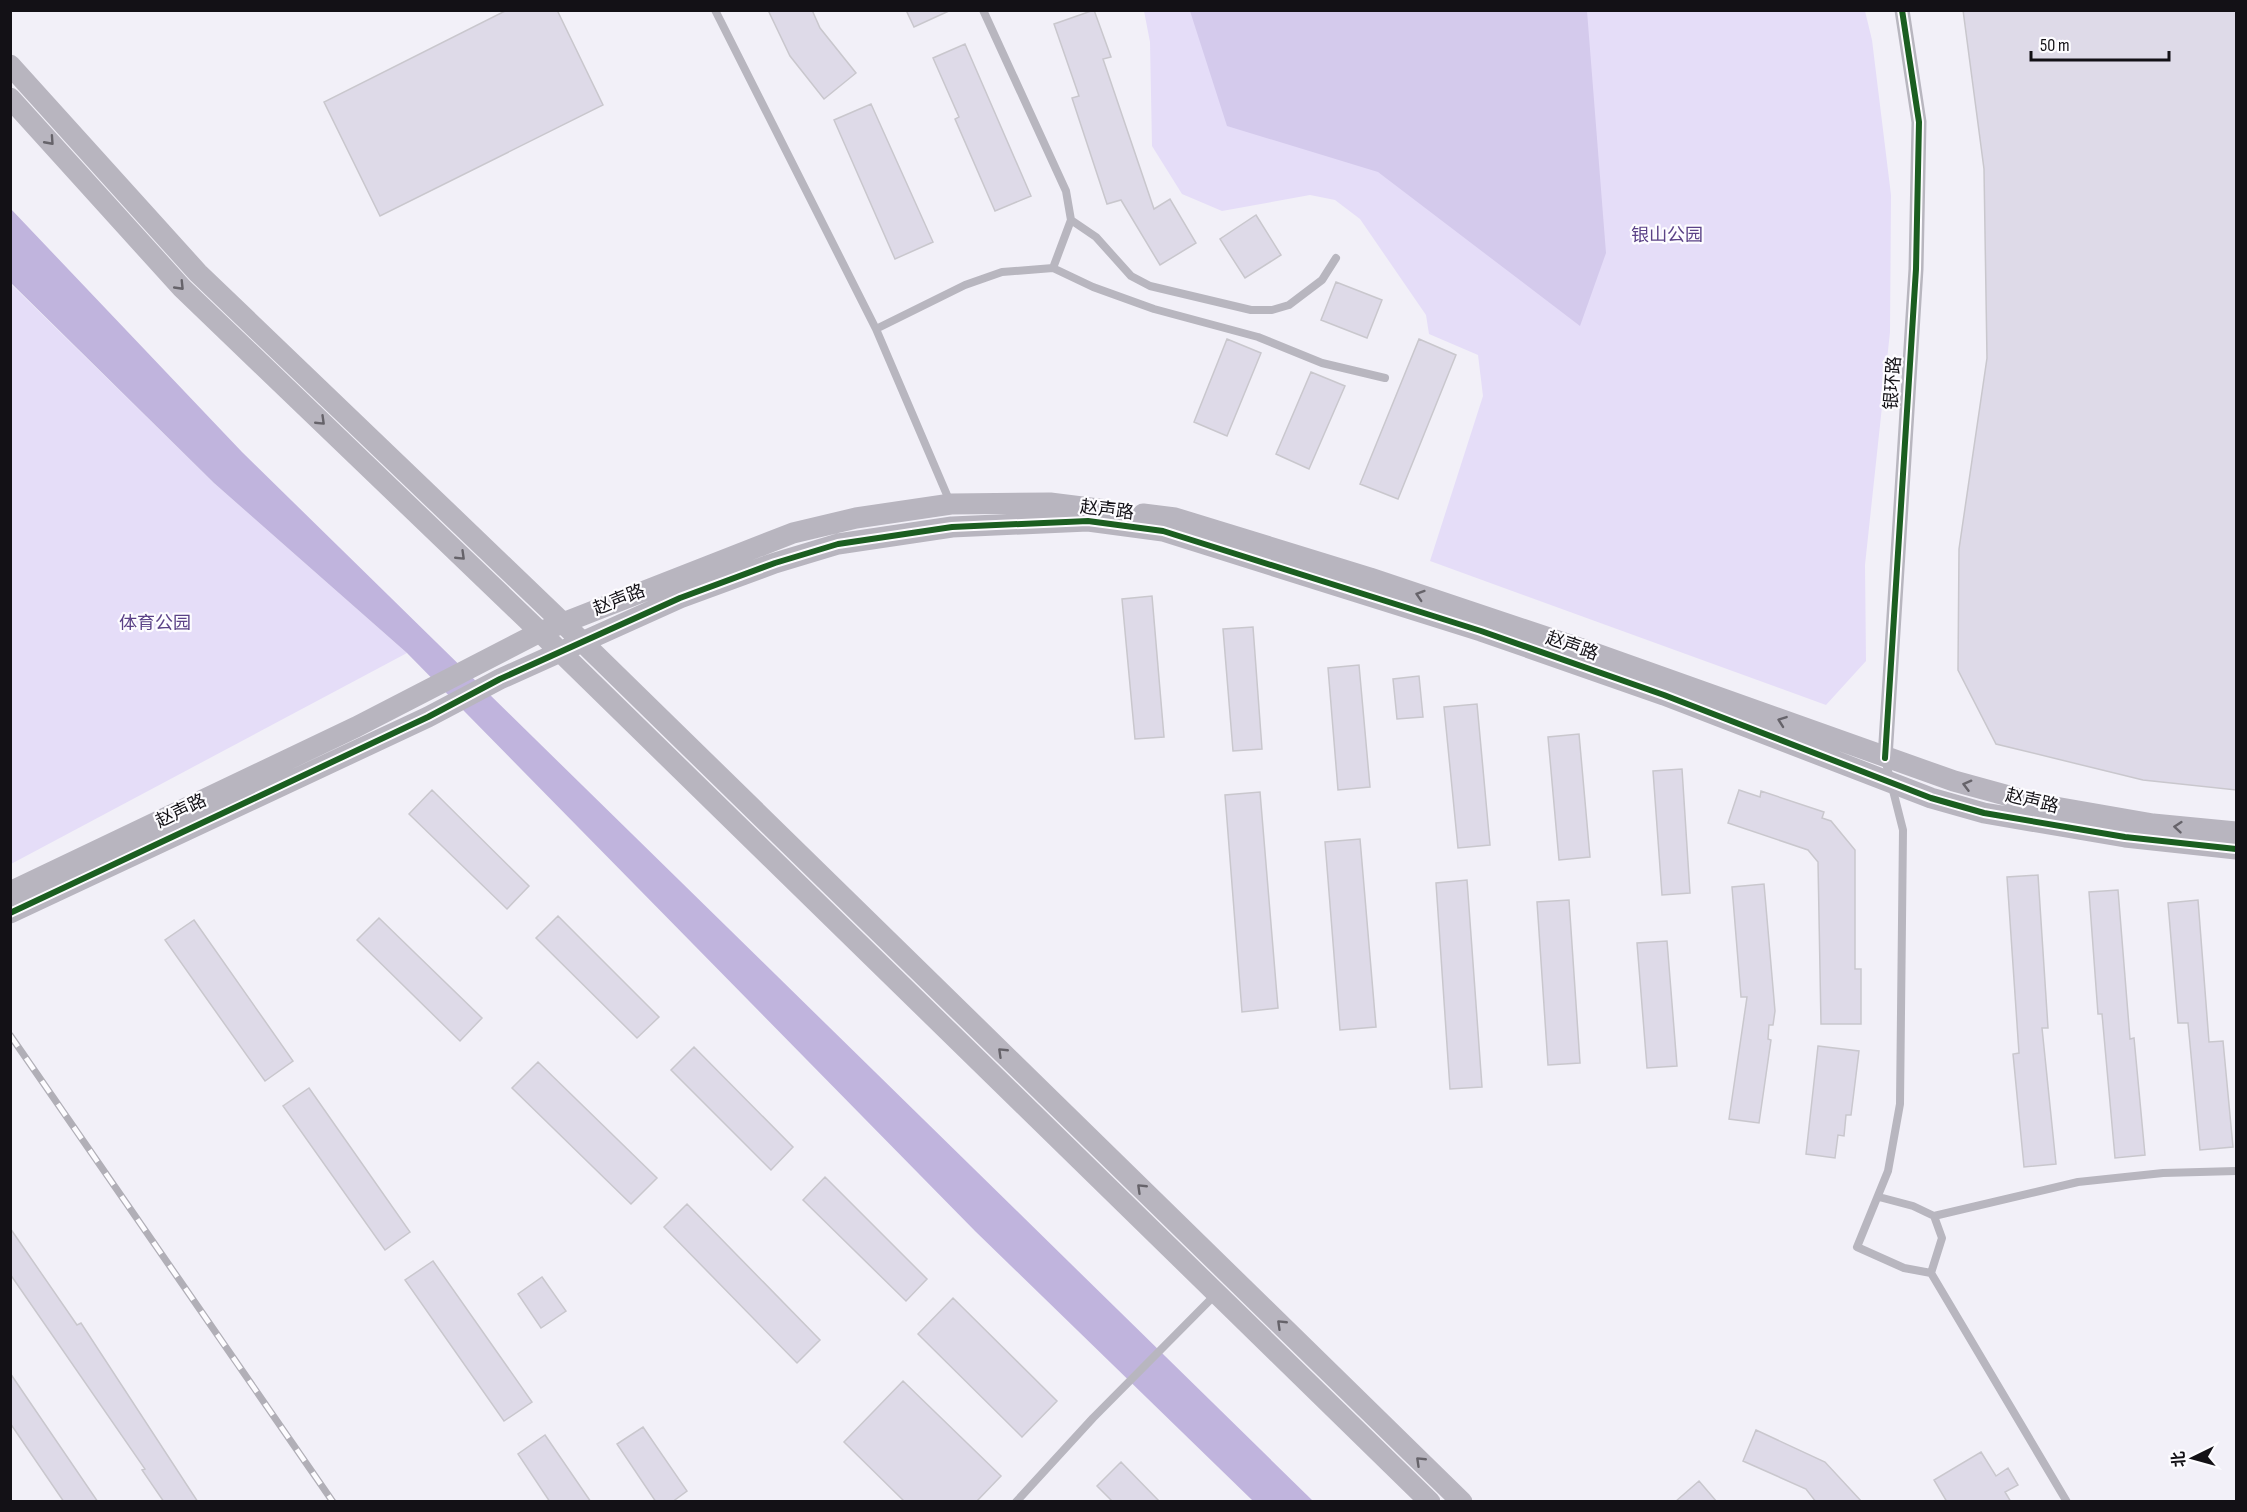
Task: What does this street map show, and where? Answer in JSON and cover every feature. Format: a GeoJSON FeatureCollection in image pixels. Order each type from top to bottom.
{"type":"FeatureCollection","features":[{"type":"Feature","properties":{"kind":"street","name":"银环路"},"geometry":{"type":"LineString","coordinates":[[1885,758],[1917,258],[1919,122],[1902,10]]}},
{"type":"Feature","properties":{"kind":"street"},"geometry":{"type":"LineString","coordinates":[[10,65],[198,273],[563,623],[1462,1502]]}},
{"type":"Feature","properties":{"kind":"street"},"geometry":{"type":"LineString","coordinates":[[10,98],[182,288],[561,652],[1430,1502]]}},
{"type":"Feature","properties":{"kind":"street","name":"赵声路"},"geometry":{"type":"LineString","coordinates":[[10,892],[356,727],[540,632],[793,533],[856,518],[951,504],[1050,503],[1175,518],[1370,578],[1594,653],[1954,781],[2038,804],[2153,824],[2236,832]]}},
{"type":"Feature","properties":{"kind":"street"},"geometry":{"type":"LineString","coordinates":[[10,913],[417,722],[500,679],[681,598],[838,544],[952,527],[1088,520],[1163,531],[1425,612],[1664,695],[1931,798],[1984,813],[2125,837],[2236,849]]}},
{"type":"Feature","properties":{"kind":"lane"},"geometry":{"type":"LineString","coordinates":[[715,10],[876,329],[951,504]]}},
{"type":"Feature","properties":{"kind":"lane"},"geometry":{"type":"LineString","coordinates":[[983,10],[1066,191],[1071,220],[1053,268]]}},
{"type":"Feature","properties":{"kind":"lane"},"geometry":{"type":"LineString","coordinates":[[1071,220],[1096,237],[1131,276],[1150,286],[1251,310],[1272,310],[1288,305],[1322,280],[1336,258]]}},
{"type":"Feature","properties":{"kind":"lane"},"geometry":{"type":"LineString","coordinates":[[876,329],[965,285],[1002,272],[1053,268],[1093,287],[1154,309],[1258,338],[1322,363],[1385,378]]}},
{"type":"Feature","properties":{"kind":"lane"},"geometry":{"type":"LineString","coordinates":[[1885,758],[1903,830],[1903,1037],[1900,1104],[1888,1171],[1857,1247],[1904,1268],[1931,1273]]}},
{"type":"Feature","properties":{"kind":"lane"},"geometry":{"type":"LineString","coordinates":[[1879,1197],[1913,1206],[1934,1216],[2078,1182],[2163,1173],[2236,1171]]}},
{"type":"Feature","properties":{"kind":"lane"},"geometry":{"type":"LineString","coordinates":[[1934,1216],[1942,1238],[1931,1273],[2067,1502]]}},
{"type":"Feature","properties":{"kind":"lane"},"geometry":{"type":"LineString","coordinates":[[1016,1502],[1122,1389],[1217,1293]]}},
{"type":"Feature","properties":{"kind":"green space","name":"银山公园"},"geometry":{"type":"Polygon","coordinates":[[[1144,11],[1865,11],[1872,40],[1891,195],[1890,332],[1865,565],[1866,661],[1826,705],[1430,561],[1483,396],[1478,355],[1429,334],[1426,315],[1360,219],[1335,200],[1310,195],[1222,211],[1182,194],[1152,146],[1150,42],[1144,11]]]}},
{"type":"Feature","properties":{"kind":"green space","name":"体育公园"},"geometry":{"type":"Polygon","coordinates":[[[10,283],[214,483],[407,653],[11,864],[10,283]]]}},
{"type":"Feature","properties":{"kind":"shaded area"},"geometry":{"type":"Polygon","coordinates":[[[1190,11],[1587,11],[1606,253],[1580,326],[1378,172],[1227,126],[1190,11]]]}},
{"type":"Feature","properties":{"kind":"shaded area"},"geometry":{"type":"Polygon","coordinates":[[[10,208],[242,452],[1313,1501],[1253,1501],[975,1231],[407,653],[214,483],[11,283],[10,208]]]}},
{"type":"Feature","properties":{"kind":"building"},"geometry":{"type":"Polygon","coordinates":[[[507,10],[557,10],[603,105],[380,216],[324,102],[507,10]]]}},
{"type":"Feature","properties":{"kind":"building"},"geometry":{"type":"Polygon","coordinates":[[[768,10],[812,10],[820,28],[856,73],[824,99],[790,56],[768,10]]]}},
{"type":"Feature","properties":{"kind":"building"},"geometry":{"type":"Polygon","coordinates":[[[906,10],[951,10],[914,27],[906,10]]]}},
{"type":"Feature","properties":{"kind":"building"},"geometry":{"type":"Polygon","coordinates":[[[1094,10],[1111,57],[1103,59],[1154,209],[1170,199],[1196,243],[1160,265],[1121,200],[1107,204],[1072,98],[1079,96],[1054,24],[1094,10]]]}},
{"type":"Feature","properties":{"kind":"building"},"geometry":{"type":"Polygon","coordinates":[[[1963,10],[2236,10],[2236,790],[2143,780],[1996,744],[1958,670],[1959,549],[1987,358],[1984,169],[1963,10]]]}},
{"type":"Feature","properties":{"kind":"building"},"geometry":{"type":"Polygon","coordinates":[[[965,44],[1031,196],[995,211],[955,119],[959,117],[933,58],[965,44]]]}},
{"type":"Feature","properties":{"kind":"building"},"geometry":{"type":"Polygon","coordinates":[[[871,104],[933,242],[895,259],[834,120],[871,104]]]}},
{"type":"Feature","properties":{"kind":"building"},"geometry":{"type":"Polygon","coordinates":[[[1256,215],[1281,255],[1245,278],[1220,239],[1256,215]]]}},
{"type":"Feature","properties":{"kind":"building"},"geometry":{"type":"Polygon","coordinates":[[[1336,282],[1382,300],[1367,338],[1321,320],[1336,282]]]}},
{"type":"Feature","properties":{"kind":"building"},"geometry":{"type":"Polygon","coordinates":[[[1227,339],[1261,353],[1227,436],[1194,422],[1227,339]]]}},
{"type":"Feature","properties":{"kind":"building"},"geometry":{"type":"Polygon","coordinates":[[[1419,339],[1456,355],[1398,499],[1360,484],[1419,339]]]}},
{"type":"Feature","properties":{"kind":"building"},"geometry":{"type":"Polygon","coordinates":[[[1311,372],[1345,386],[1309,469],[1276,454],[1311,372]]]}},
{"type":"Feature","properties":{"kind":"building"},"geometry":{"type":"Polygon","coordinates":[[[1152,596],[1164,737],[1135,739],[1122,599],[1152,596]]]}},
{"type":"Feature","properties":{"kind":"building"},"geometry":{"type":"Polygon","coordinates":[[[1253,627],[1262,749],[1233,751],[1223,629],[1253,627]]]}},
{"type":"Feature","properties":{"kind":"building"},"geometry":{"type":"Polygon","coordinates":[[[1359,665],[1370,787],[1338,790],[1328,668],[1359,665]]]}},
{"type":"Feature","properties":{"kind":"building"},"geometry":{"type":"Polygon","coordinates":[[[1419,676],[1423,717],[1397,719],[1393,679],[1419,676]]]}},
{"type":"Feature","properties":{"kind":"building"},"geometry":{"type":"Polygon","coordinates":[[[1477,704],[1490,845],[1458,848],[1444,707],[1477,704]]]}},
{"type":"Feature","properties":{"kind":"building"},"geometry":{"type":"Polygon","coordinates":[[[1579,734],[1590,857],[1559,860],[1548,737],[1579,734]]]}},
{"type":"Feature","properties":{"kind":"building"},"geometry":{"type":"Polygon","coordinates":[[[1682,769],[1690,893],[1662,895],[1653,771],[1682,769]]]}},
{"type":"Feature","properties":{"kind":"building"},"geometry":{"type":"Polygon","coordinates":[[[432,790],[529,886],[507,909],[409,814],[432,790]]]}},
{"type":"Feature","properties":{"kind":"building"},"geometry":{"type":"Polygon","coordinates":[[[1739,790],[1760,797],[1761,791],[1824,812],[1822,818],[1831,821],[1855,850],[1855,969],[1861,969],[1861,1024],[1821,1024],[1818,862],[1808,850],[1728,823],[1739,790]]]}},
{"type":"Feature","properties":{"kind":"building"},"geometry":{"type":"Polygon","coordinates":[[[1260,792],[1278,1008],[1242,1012],[1225,795],[1260,792]]]}},
{"type":"Feature","properties":{"kind":"building"},"geometry":{"type":"Polygon","coordinates":[[[1360,839],[1376,1027],[1340,1030],[1325,842],[1360,839]]]}},
{"type":"Feature","properties":{"kind":"building"},"geometry":{"type":"Polygon","coordinates":[[[2038,875],[2048,1028],[2042,1028],[2056,1164],[2024,1167],[2013,1054],[2019,1053],[2007,877],[2038,875]]]}},
{"type":"Feature","properties":{"kind":"building"},"geometry":{"type":"Polygon","coordinates":[[[1467,880],[1482,1087],[1450,1089],[1436,883],[1467,880]]]}},
{"type":"Feature","properties":{"kind":"building"},"geometry":{"type":"Polygon","coordinates":[[[1764,884],[1775,1011],[1773,1025],[1769,1025],[1768,1039],[1771,1040],[1759,1123],[1729,1119],[1747,997],[1741,997],[1732,887],[1764,884]]]}},
{"type":"Feature","properties":{"kind":"building"},"geometry":{"type":"Polygon","coordinates":[[[2118,890],[2130,1039],[2134,1038],[2145,1155],[2115,1158],[2102,1014],[2098,1014],[2089,892],[2118,890]]]}},
{"type":"Feature","properties":{"kind":"building"},"geometry":{"type":"Polygon","coordinates":[[[1569,900],[1580,1063],[1548,1065],[1537,902],[1569,900]]]}},
{"type":"Feature","properties":{"kind":"building"},"geometry":{"type":"Polygon","coordinates":[[[2198,900],[2209,1042],[2223,1041],[2233,1147],[2200,1150],[2188,1023],[2178,1023],[2168,903],[2198,900]]]}},
{"type":"Feature","properties":{"kind":"building"},"geometry":{"type":"Polygon","coordinates":[[[558,916],[659,1017],[637,1038],[536,938],[558,916]]]}},
{"type":"Feature","properties":{"kind":"building"},"geometry":{"type":"Polygon","coordinates":[[[379,918],[482,1018],[460,1041],[357,940],[379,918]]]}},
{"type":"Feature","properties":{"kind":"building"},"geometry":{"type":"Polygon","coordinates":[[[194,920],[293,1061],[265,1081],[165,940],[194,920]]]}},
{"type":"Feature","properties":{"kind":"building"},"geometry":{"type":"Polygon","coordinates":[[[1667,941],[1677,1066],[1647,1068],[1637,943],[1667,941]]]}},
{"type":"Feature","properties":{"kind":"building"},"geometry":{"type":"Polygon","coordinates":[[[1818,1046],[1859,1051],[1851,1115],[1846,1115],[1844,1136],[1838,1135],[1835,1158],[1806,1154],[1818,1046]]]}},
{"type":"Feature","properties":{"kind":"building"},"geometry":{"type":"Polygon","coordinates":[[[694,1047],[793,1147],[771,1170],[671,1070],[694,1047]]]}},
{"type":"Feature","properties":{"kind":"building"},"geometry":{"type":"Polygon","coordinates":[[[538,1062],[657,1178],[631,1204],[512,1088],[538,1062]]]}},
{"type":"Feature","properties":{"kind":"building"},"geometry":{"type":"Polygon","coordinates":[[[309,1088],[410,1232],[385,1250],[283,1106],[309,1088]]]}},
{"type":"Feature","properties":{"kind":"building"},"geometry":{"type":"Polygon","coordinates":[[[825,1177],[927,1279],[906,1301],[803,1200],[825,1177]]]}},
{"type":"Feature","properties":{"kind":"building"},"geometry":{"type":"Polygon","coordinates":[[[687,1204],[820,1340],[797,1363],[664,1227],[687,1204]]]}},
{"type":"Feature","properties":{"kind":"building"},"geometry":{"type":"Polygon","coordinates":[[[10,1228],[77,1325],[81,1323],[198,1502],[164,1502],[142,1470],[145,1469],[10,1274],[10,1228]]]}},
{"type":"Feature","properties":{"kind":"building"},"geometry":{"type":"Polygon","coordinates":[[[433,1261],[532,1402],[504,1421],[405,1280],[433,1261]]]}},
{"type":"Feature","properties":{"kind":"building"},"geometry":{"type":"Polygon","coordinates":[[[542,1277],[566,1311],[541,1328],[518,1294],[542,1277]]]}},
{"type":"Feature","properties":{"kind":"building"},"geometry":{"type":"Polygon","coordinates":[[[953,1298],[1057,1401],[1022,1437],[918,1334],[953,1298]]]}},
{"type":"Feature","properties":{"kind":"building"},"geometry":{"type":"Polygon","coordinates":[[[10,1373],[98,1502],[64,1502],[10,1423],[10,1373]]]}},
{"type":"Feature","properties":{"kind":"building"},"geometry":{"type":"Polygon","coordinates":[[[903,1381],[1001,1476],[976,1502],[905,1502],[844,1442],[903,1381]]]}},
{"type":"Feature","properties":{"kind":"building"},"geometry":{"type":"Polygon","coordinates":[[[643,1427],[687,1491],[672,1502],[656,1502],[617,1444],[643,1427]]]}},
{"type":"Feature","properties":{"kind":"building"},"geometry":{"type":"Polygon","coordinates":[[[1756,1430],[1825,1462],[1862,1502],[1816,1502],[1806,1489],[1743,1461],[1756,1430]]]}},
{"type":"Feature","properties":{"kind":"building"},"geometry":{"type":"Polygon","coordinates":[[[545,1435],[591,1502],[550,1502],[518,1454],[545,1435]]]}},
{"type":"Feature","properties":{"kind":"building"},"geometry":{"type":"Polygon","coordinates":[[[1981,1452],[1996,1476],[2008,1468],[2018,1485],[2005,1492],[2011,1502],[1947,1502],[1934,1480],[1981,1452]]]}},
{"type":"Feature","properties":{"kind":"building"},"geometry":{"type":"Polygon","coordinates":[[[1121,1462],[1160,1502],[1113,1502],[1097,1486],[1121,1462]]]}},
{"type":"Feature","properties":{"kind":"building"},"geometry":{"type":"Polygon","coordinates":[[[1699,1481],[1717,1502],[1675,1502],[1699,1481]]]}},
{"type":"Feature","properties":{"kind":"railway"},"geometry":{"type":"LineString","coordinates":[[10,1035],[333,1502]]}},
{"type":"Feature","properties":{"kind":"cycle path"},"geometry":{"type":"LineString","coordinates":[[1885,758],[1916,269],[1919,122],[1902,10]]}},
{"type":"Feature","properties":{"kind":"cycle path"},"geometry":{"type":"LineString","coordinates":[[10,913],[428,717],[500,679],[680,598],[775,563],[838,544],[952,527],[1088,521],[1163,531],[1481,631],[1664,695],[1931,798],[1984,813],[2125,837],[2236,849]]}}]}
